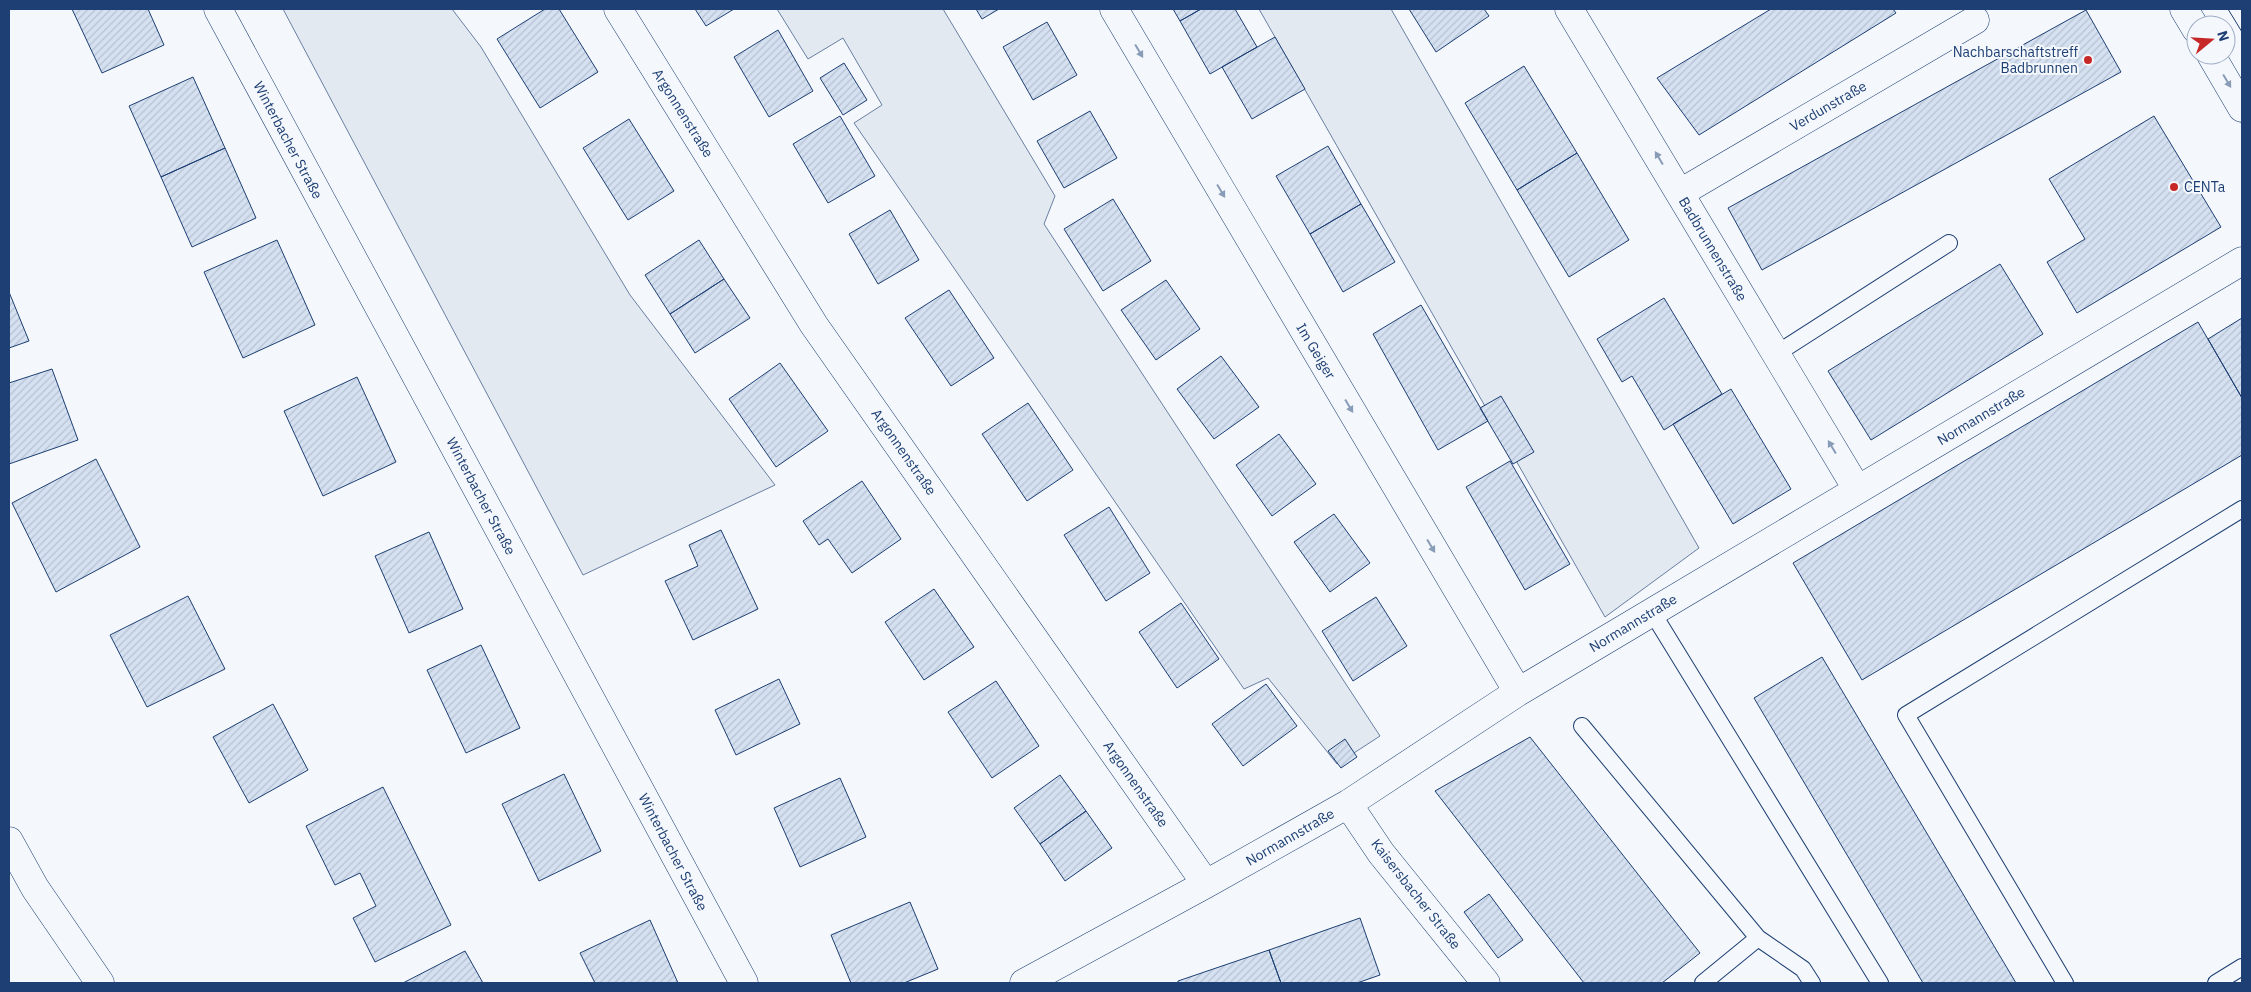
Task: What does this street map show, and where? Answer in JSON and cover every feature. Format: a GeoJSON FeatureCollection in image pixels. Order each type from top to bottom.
{"type":"FeatureCollection","features":[{"type":"Feature","properties":{"kind":"street","name":"Winterbacher Straße"},"geometry":{"type":"LineString","coordinates":[[218,9],[744,983]]}},
{"type":"Feature","properties":{"kind":"street","name":"Argonnenstraße"},"geometry":{"type":"LineString","coordinates":[[618,9],[814,325],[1206,884]]}},
{"type":"Feature","properties":{"kind":"street","name":"Im Geiger"},"geometry":{"type":"LineString","coordinates":[[1114,9],[1518,692]]}},
{"type":"Feature","properties":{"kind":"street","name":"Badbrunnenstraße"},"geometry":{"type":"LineString","coordinates":[[1569,9],[1857,489]]}},
{"type":"Feature","properties":{"kind":"street","name":"Verdunstraße"},"geometry":{"type":"LineString","coordinates":[[1680,192],[1975,20]]}},
{"type":"Feature","properties":{"kind":"street"},"geometry":{"type":"LineString","coordinates":[[2217,65],[2242,108]]}},
{"type":"Feature","properties":{"kind":"street","name":"Normannstraße"},"geometry":{"type":"LineString","coordinates":[[1024,983],[1348,804],[1518,692],[2242,261]]}},
{"type":"Feature","properties":{"kind":"street","name":"Kaisersbacher Straße"},"geometry":{"type":"LineString","coordinates":[[1348,804],[1381,853],[1486,983]]}},
{"type":"Feature","properties":{"kind":"street"},"geometry":{"type":"LineString","coordinates":[[9,841],[35,888],[100,983]]}},
{"type":"Feature","properties":{"kind":"lane"},"geometry":{"type":"LineString","coordinates":[[1776,354],[1949,243]]}},
{"type":"Feature","properties":{"kind":"lane"},"geometry":{"type":"LineString","coordinates":[[2065,983],[1906,715],[2242,509]]}},
{"type":"Feature","properties":{"kind":"lane"},"geometry":{"type":"LineString","coordinates":[[1652,612],[1880,983]]}},
{"type":"Feature","properties":{"kind":"lane"},"geometry":{"type":"LineString","coordinates":[[1582,726],[1758,938],[1803,969],[1812,983]]}},
{"type":"Feature","properties":{"kind":"lane"},"geometry":{"type":"LineString","coordinates":[[1703,983],[1758,938]]}},
{"type":"Feature","properties":{"kind":"lane"},"geometry":{"type":"LineString","coordinates":[[2216,983],[2242,967]]}},
{"type":"Feature","properties":{"kind":"shaded area"},"geometry":{"type":"Polygon","coordinates":[[[283,9],[452,9],[481,47],[630,295],[775,485],[583,575],[283,9]]]}},
{"type":"Feature","properties":{"kind":"shaded area"},"geometry":{"type":"Polygon","coordinates":[[[777,9],[943,9],[1055,196],[1044,224],[1380,736],[1337,764],[1268,678],[1244,689],[854,123],[882,105],[843,38],[808,59],[777,9]]]}},
{"type":"Feature","properties":{"kind":"shaded area"},"geometry":{"type":"Polygon","coordinates":[[[1259,9],[1391,9],[1699,548],[1605,617],[1259,9]]]}},
{"type":"Feature","properties":{"kind":"building"},"geometry":{"type":"Polygon","coordinates":[[[72,9],[148,9],[164,45],[102,73],[72,9]]]}},
{"type":"Feature","properties":{"kind":"building"},"geometry":{"type":"Polygon","coordinates":[[[545,9],[559,9],[598,72],[540,108],[497,39],[545,9]]]}},
{"type":"Feature","properties":{"kind":"building"},"geometry":{"type":"Polygon","coordinates":[[[695,9],[734,9],[706,26],[695,9]]]}},
{"type":"Feature","properties":{"kind":"building"},"geometry":{"type":"Polygon","coordinates":[[[976,9],[999,9],[982,19],[976,9]]]}},
{"type":"Feature","properties":{"kind":"building"},"geometry":{"type":"Polygon","coordinates":[[[1173,9],[1201,9],[1180,21],[1173,9]]]}},
{"type":"Feature","properties":{"kind":"building"},"geometry":{"type":"Polygon","coordinates":[[[1201,9],[1235,9],[1257,47],[1210,74],[1180,21],[1201,9]]]}},
{"type":"Feature","properties":{"kind":"building"},"geometry":{"type":"Polygon","coordinates":[[[1409,9],[1484,9],[1489,16],[1436,52],[1409,9]]]}},
{"type":"Feature","properties":{"kind":"building"},"geometry":{"type":"Polygon","coordinates":[[[1771,9],[1893,9],[1896,13],[1699,135],[1657,78],[1771,9]]]}},
{"type":"Feature","properties":{"kind":"building"},"geometry":{"type":"Polygon","coordinates":[[[2086,10],[2121,72],[1762,270],[1728,208],[2086,10]]]}},
{"type":"Feature","properties":{"kind":"building"},"geometry":{"type":"Polygon","coordinates":[[[1047,22],[1077,75],[1033,100],[1003,47],[1047,22]]]}},
{"type":"Feature","properties":{"kind":"building"},"geometry":{"type":"Polygon","coordinates":[[[778,30],[813,91],[769,117],[734,57],[778,30]]]}},
{"type":"Feature","properties":{"kind":"building"},"geometry":{"type":"Polygon","coordinates":[[[1275,37],[1305,89],[1252,119],[1222,67],[1275,37]]]}},
{"type":"Feature","properties":{"kind":"building"},"geometry":{"type":"Polygon","coordinates":[[[844,63],[867,100],[843,115],[820,78],[844,63]]]}},
{"type":"Feature","properties":{"kind":"building"},"geometry":{"type":"Polygon","coordinates":[[[1524,66],[1577,153],[1517,190],[1465,103],[1524,66]]]}},
{"type":"Feature","properties":{"kind":"building"},"geometry":{"type":"Polygon","coordinates":[[[193,77],[225,148],[161,177],[129,106],[193,77]]]}},
{"type":"Feature","properties":{"kind":"building"},"geometry":{"type":"Polygon","coordinates":[[[1090,111],[1117,158],[1064,188],[1037,141],[1090,111]]]}},
{"type":"Feature","properties":{"kind":"building"},"geometry":{"type":"Polygon","coordinates":[[[840,116],[875,176],[828,203],[793,144],[840,116]]]}},
{"type":"Feature","properties":{"kind":"building"},"geometry":{"type":"Polygon","coordinates":[[[2154,116],[2221,227],[2077,313],[2047,262],[2085,239],[2049,179],[2154,116]]]}},
{"type":"Feature","properties":{"kind":"building"},"geometry":{"type":"Polygon","coordinates":[[[629,119],[674,191],[628,220],[583,148],[629,119]]]}},
{"type":"Feature","properties":{"kind":"building"},"geometry":{"type":"Polygon","coordinates":[[[1328,146],[1361,204],[1310,234],[1276,176],[1328,146]]]}},
{"type":"Feature","properties":{"kind":"building"},"geometry":{"type":"Polygon","coordinates":[[[225,148],[256,218],[192,247],[161,177],[225,148]]]}},
{"type":"Feature","properties":{"kind":"building"},"geometry":{"type":"Polygon","coordinates":[[[1577,153],[1629,240],[1569,277],[1517,190],[1577,153]]]}},
{"type":"Feature","properties":{"kind":"building"},"geometry":{"type":"Polygon","coordinates":[[[1113,199],[1151,261],[1103,291],[1064,229],[1113,199]]]}},
{"type":"Feature","properties":{"kind":"building"},"geometry":{"type":"Polygon","coordinates":[[[1361,204],[1395,262],[1343,292],[1310,234],[1361,204]]]}},
{"type":"Feature","properties":{"kind":"building"},"geometry":{"type":"Polygon","coordinates":[[[890,210],[919,260],[878,284],[849,234],[890,210]]]}},
{"type":"Feature","properties":{"kind":"building"},"geometry":{"type":"Polygon","coordinates":[[[277,240],[315,325],[243,358],[204,272],[277,240]]]}},
{"type":"Feature","properties":{"kind":"building"},"geometry":{"type":"Polygon","coordinates":[[[699,240],[724,279],[670,314],[645,275],[699,240]]]}},
{"type":"Feature","properties":{"kind":"building"},"geometry":{"type":"Polygon","coordinates":[[[2000,264],[2043,334],[1871,440],[1828,371],[2000,264]]]}},
{"type":"Feature","properties":{"kind":"building"},"geometry":{"type":"Polygon","coordinates":[[[724,279],[750,318],[695,353],[670,314],[724,279]]]}},
{"type":"Feature","properties":{"kind":"building"},"geometry":{"type":"Polygon","coordinates":[[[1166,280],[1200,329],[1156,360],[1121,310],[1166,280]]]}},
{"type":"Feature","properties":{"kind":"building"},"geometry":{"type":"Polygon","coordinates":[[[949,290],[994,358],[951,386],[905,318],[949,290]]]}},
{"type":"Feature","properties":{"kind":"building"},"geometry":{"type":"Polygon","coordinates":[[[9,292],[29,341],[9,348],[9,292]]]}},
{"type":"Feature","properties":{"kind":"building"},"geometry":{"type":"Polygon","coordinates":[[[1664,298],[1722,394],[1664,430],[1632,376],[1622,382],[1597,339],[1664,298]]]}},
{"type":"Feature","properties":{"kind":"building"},"geometry":{"type":"Polygon","coordinates":[[[1421,305],[1488,421],[1438,450],[1373,334],[1421,305]]]}},
{"type":"Feature","properties":{"kind":"building"},"geometry":{"type":"Polygon","coordinates":[[[2242,318],[2242,398],[2208,339],[2242,318]]]}},
{"type":"Feature","properties":{"kind":"building"},"geometry":{"type":"Polygon","coordinates":[[[2198,322],[2242,398],[2242,455],[1862,680],[1793,563],[2198,322]]]}},
{"type":"Feature","properties":{"kind":"building"},"geometry":{"type":"Polygon","coordinates":[[[1221,356],[1259,407],[1214,439],[1177,389],[1221,356]]]}},
{"type":"Feature","properties":{"kind":"building"},"geometry":{"type":"Polygon","coordinates":[[[780,363],[828,431],[776,467],[729,399],[780,363]]]}},
{"type":"Feature","properties":{"kind":"building"},"geometry":{"type":"Polygon","coordinates":[[[52,369],[78,440],[9,464],[9,383],[52,369]]]}},
{"type":"Feature","properties":{"kind":"building"},"geometry":{"type":"Polygon","coordinates":[[[357,377],[396,462],[323,496],[284,411],[357,377]]]}},
{"type":"Feature","properties":{"kind":"building"},"geometry":{"type":"Polygon","coordinates":[[[1731,389],[1791,489],[1733,524],[1673,424],[1731,389]]]}},
{"type":"Feature","properties":{"kind":"building"},"geometry":{"type":"Polygon","coordinates":[[[1501,396],[1534,452],[1513,464],[1480,408],[1501,396]]]}},
{"type":"Feature","properties":{"kind":"building"},"geometry":{"type":"Polygon","coordinates":[[[1028,403],[1073,470],[1027,501],[982,434],[1028,403]]]}},
{"type":"Feature","properties":{"kind":"building"},"geometry":{"type":"Polygon","coordinates":[[[1279,434],[1316,484],[1272,516],[1236,465],[1279,434]]]}},
{"type":"Feature","properties":{"kind":"building"},"geometry":{"type":"Polygon","coordinates":[[[96,459],[140,547],[56,592],[12,503],[96,459]]]}},
{"type":"Feature","properties":{"kind":"building"},"geometry":{"type":"Polygon","coordinates":[[[1510,461],[1570,564],[1525,590],[1466,487],[1510,461]]]}},
{"type":"Feature","properties":{"kind":"building"},"geometry":{"type":"Polygon","coordinates":[[[862,481],[901,539],[852,573],[828,539],[819,545],[803,521],[862,481]]]}},
{"type":"Feature","properties":{"kind":"building"},"geometry":{"type":"Polygon","coordinates":[[[1109,507],[1150,573],[1106,601],[1064,535],[1109,507]]]}},
{"type":"Feature","properties":{"kind":"building"},"geometry":{"type":"Polygon","coordinates":[[[1334,514],[1370,563],[1330,592],[1294,542],[1334,514]]]}},
{"type":"Feature","properties":{"kind":"building"},"geometry":{"type":"Polygon","coordinates":[[[721,530],[758,609],[693,640],[665,581],[698,566],[689,545],[721,530]]]}},
{"type":"Feature","properties":{"kind":"building"},"geometry":{"type":"Polygon","coordinates":[[[429,532],[463,609],[409,633],[375,556],[429,532]]]}},
{"type":"Feature","properties":{"kind":"building"},"geometry":{"type":"Polygon","coordinates":[[[934,589],[974,647],[924,680],[885,622],[934,589]]]}},
{"type":"Feature","properties":{"kind":"building"},"geometry":{"type":"Polygon","coordinates":[[[188,596],[225,669],[147,707],[110,635],[188,596]]]}},
{"type":"Feature","properties":{"kind":"building"},"geometry":{"type":"Polygon","coordinates":[[[1376,597],[1407,646],[1353,681],[1322,631],[1376,597]]]}},
{"type":"Feature","properties":{"kind":"building"},"geometry":{"type":"Polygon","coordinates":[[[1181,603],[1219,659],[1177,688],[1139,632],[1181,603]]]}},
{"type":"Feature","properties":{"kind":"building"},"geometry":{"type":"Polygon","coordinates":[[[481,645],[520,728],[466,753],[427,670],[481,645]]]}},
{"type":"Feature","properties":{"kind":"building"},"geometry":{"type":"Polygon","coordinates":[[[1822,657],[2016,983],[1923,983],[1754,698],[1822,657]]]}},
{"type":"Feature","properties":{"kind":"building"},"geometry":{"type":"Polygon","coordinates":[[[779,679],[800,724],[736,755],[715,710],[779,679]]]}},
{"type":"Feature","properties":{"kind":"building"},"geometry":{"type":"Polygon","coordinates":[[[996,681],[1039,746],[992,778],[948,712],[996,681]]]}},
{"type":"Feature","properties":{"kind":"building"},"geometry":{"type":"Polygon","coordinates":[[[1266,684],[1297,726],[1243,766],[1212,724],[1266,684]]]}},
{"type":"Feature","properties":{"kind":"building"},"geometry":{"type":"Polygon","coordinates":[[[273,704],[308,770],[249,803],[213,737],[273,704]]]}},
{"type":"Feature","properties":{"kind":"building"},"geometry":{"type":"Polygon","coordinates":[[[1530,737],[1700,953],[1662,983],[1584,983],[1435,791],[1530,737]]]}},
{"type":"Feature","properties":{"kind":"building"},"geometry":{"type":"Polygon","coordinates":[[[1345,739],[1357,757],[1341,768],[1328,751],[1345,739]]]}},
{"type":"Feature","properties":{"kind":"building"},"geometry":{"type":"Polygon","coordinates":[[[564,774],[601,851],[539,881],[502,804],[564,774]]]}},
{"type":"Feature","properties":{"kind":"building"},"geometry":{"type":"Polygon","coordinates":[[[1060,775],[1086,811],[1040,844],[1014,808],[1060,775]]]}},
{"type":"Feature","properties":{"kind":"building"},"geometry":{"type":"Polygon","coordinates":[[[840,778],[866,837],[800,867],[774,808],[840,778]]]}},
{"type":"Feature","properties":{"kind":"building"},"geometry":{"type":"Polygon","coordinates":[[[383,787],[451,925],[375,962],[353,918],[376,906],[360,873],[335,885],[306,826],[383,787]]]}},
{"type":"Feature","properties":{"kind":"building"},"geometry":{"type":"Polygon","coordinates":[[[1086,811],[1112,848],[1065,881],[1040,844],[1086,811]]]}},
{"type":"Feature","properties":{"kind":"building"},"geometry":{"type":"Polygon","coordinates":[[[1489,894],[1523,940],[1498,958],[1464,912],[1489,894]]]}},
{"type":"Feature","properties":{"kind":"building"},"geometry":{"type":"Polygon","coordinates":[[[910,902],[938,969],[904,983],[851,983],[831,935],[910,902]]]}},
{"type":"Feature","properties":{"kind":"building"},"geometry":{"type":"Polygon","coordinates":[[[1360,918],[1380,975],[1357,983],[1281,983],[1269,950],[1360,918]]]}},
{"type":"Feature","properties":{"kind":"building"},"geometry":{"type":"Polygon","coordinates":[[[650,920],[678,983],[595,983],[580,953],[650,920]]]}},
{"type":"Feature","properties":{"kind":"building"},"geometry":{"type":"Polygon","coordinates":[[[1269,950],[1281,983],[1178,983],[1178,981],[1269,950]]]}},
{"type":"Feature","properties":{"kind":"building"},"geometry":{"type":"Polygon","coordinates":[[[465,951],[483,983],[403,983],[465,951]]]}},
{"type":"Feature","properties":{"kind":"tram line"},"geometry":{"type":"LineString","coordinates":[[2228,9],[2242,32]]}},
{"type":"Feature","properties":{"kind":"place","name":"Nachbarschaftstreff Badbrunnen"},"geometry":{"type":"Point","coordinates":[2088,60]}},
{"type":"Feature","properties":{"kind":"place","name":"CENTa"},"geometry":{"type":"Point","coordinates":[2174,187]}}]}
